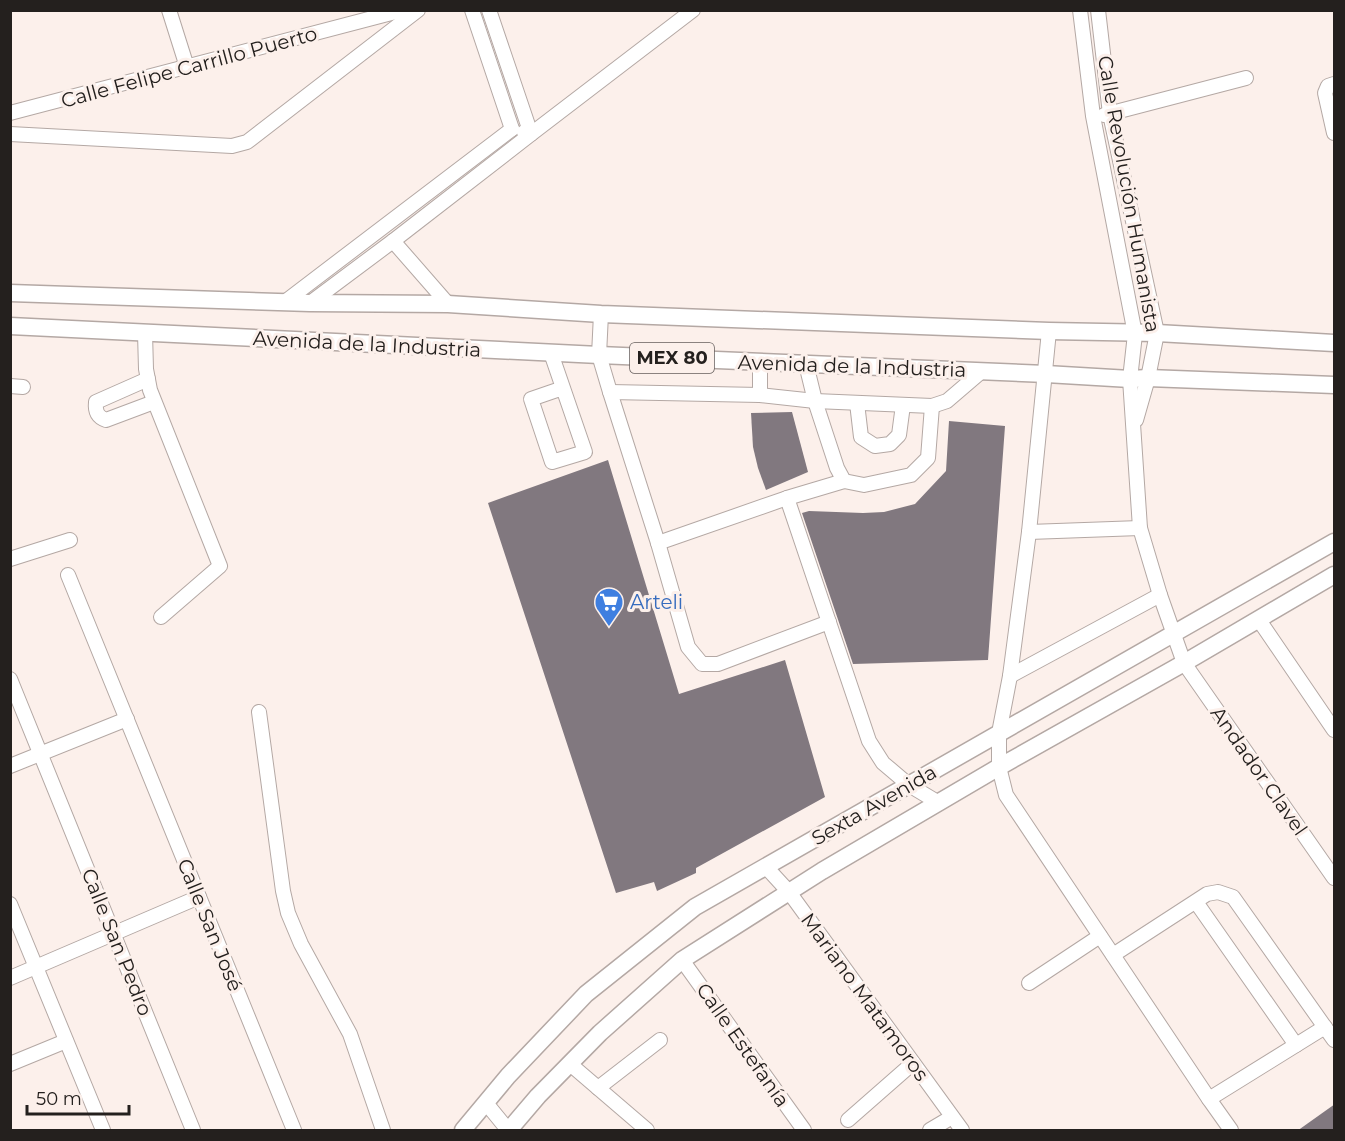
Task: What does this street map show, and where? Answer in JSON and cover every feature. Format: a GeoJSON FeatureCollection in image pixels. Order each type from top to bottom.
{"type":"FeatureCollection","features":[{"type":"Feature","properties":{"kind":"main road","name":"Avenida de la Industria"},"geometry":{"type":"LineString","coordinates":[[10,293],[310,303],[448,304],[601,314],[1157,333],[1335,343]]}},
{"type":"Feature","properties":{"kind":"main road","name":"Avenida de la Industria"},"geometry":{"type":"LineString","coordinates":[[10,327],[1130,379],[1335,385]]}},
{"type":"Feature","properties":{"kind":"main road","name":"Sexta Avenida"},"geometry":{"type":"LineString","coordinates":[[463,1131],[508,1076],[586,994],[695,907],[1335,542]]}},
{"type":"Feature","properties":{"kind":"main road","name":"Sexta Avenida"},"geometry":{"type":"LineString","coordinates":[[509,1131],[538,1096],[600,1033],[682,960],[822,871],[1335,575]]}},
{"type":"Feature","properties":{"kind":"street"},"geometry":{"type":"LineString","coordinates":[[169,10],[187,67]]}},
{"type":"Feature","properties":{"kind":"street","name":"Calle Felipe Carrillo Puerto"},"geometry":{"type":"LineString","coordinates":[[10,113],[403,10]]}},
{"type":"Feature","properties":{"kind":"street","name":"Calle Felipe Carrillo Puerto"},"geometry":{"type":"LineString","coordinates":[[10,134],[232,146],[247,142],[418,10]]}},
{"type":"Feature","properties":{"kind":"street"},"geometry":{"type":"LineString","coordinates":[[472,10],[513,129]]}},
{"type":"Feature","properties":{"kind":"street"},"geometry":{"type":"LineString","coordinates":[[489,10],[531,134]]}},
{"type":"Feature","properties":{"kind":"street"},"geometry":{"type":"LineString","coordinates":[[310,303],[693,10]]}},
{"type":"Feature","properties":{"kind":"street","name":"Calle Revolución Humanista"},"geometry":{"type":"LineString","coordinates":[[1080,10],[1093,117],[1135,334],[1130,379],[1140,528]]}},
{"type":"Feature","properties":{"kind":"street","name":"Calle Revolución Humanista"},"geometry":{"type":"LineString","coordinates":[[1098,10],[1110,114],[1157,333],[1148,378],[1132,431]]}},
{"type":"Feature","properties":{"kind":"street"},"geometry":{"type":"LineString","coordinates":[[1093,117],[1246,78]]}},
{"type":"Feature","properties":{"kind":"street"},"geometry":{"type":"LineString","coordinates":[[1335,84],[1328,86],[1325,93],[1335,133]]}},
{"type":"Feature","properties":{"kind":"street"},"geometry":{"type":"LineString","coordinates":[[513,129],[531,134]]}},
{"type":"Feature","properties":{"kind":"street"},"geometry":{"type":"LineString","coordinates":[[286,301],[513,129]]}},
{"type":"Feature","properties":{"kind":"street"},"geometry":{"type":"LineString","coordinates":[[393,240],[448,304]]}},
{"type":"Feature","properties":{"kind":"street"},"geometry":{"type":"LineString","coordinates":[[601,314],[599,355],[688,647],[702,664],[718,664],[830,622]]}},
{"type":"Feature","properties":{"kind":"street"},"geometry":{"type":"LineString","coordinates":[[1049,331],[1029,532],[1010,676],[999,733],[999,767],[1006,795],[1231,1131]]}},
{"type":"Feature","properties":{"kind":"street"},"geometry":{"type":"LineString","coordinates":[[145,333],[146,369],[154,402],[220,566],[161,617]]}},
{"type":"Feature","properties":{"kind":"street"},"geometry":{"type":"LineString","coordinates":[[551,353],[585,452],[552,462],[531,399],[563,388]]}},
{"type":"Feature","properties":{"kind":"street"},"geometry":{"type":"LineString","coordinates":[[760,362],[760,396]]}},
{"type":"Feature","properties":{"kind":"street"},"geometry":{"type":"LineString","coordinates":[[806,364],[815,401],[837,468],[844,481]]}},
{"type":"Feature","properties":{"kind":"street"},"geometry":{"type":"LineString","coordinates":[[610,392],[760,396],[932,406],[947,401],[982,371]]}},
{"type":"Feature","properties":{"kind":"street"},"geometry":{"type":"LineString","coordinates":[[148,379],[96,402],[95,410],[100,418],[106,420],[154,402]]}},
{"type":"Feature","properties":{"kind":"street"},"geometry":{"type":"LineString","coordinates":[[857,403],[861,437],[875,447],[890,444],[898,435],[903,405]]}},
{"type":"Feature","properties":{"kind":"street"},"geometry":{"type":"LineString","coordinates":[[658,543],[787,498],[844,481],[864,485],[911,475],[928,458],[932,406]]}},
{"type":"Feature","properties":{"kind":"street"},"geometry":{"type":"LineString","coordinates":[[787,498],[869,741],[883,763],[909,785],[939,803]]}},
{"type":"Feature","properties":{"kind":"street"},"geometry":{"type":"LineString","coordinates":[[1029,532],[1140,528]]}},
{"type":"Feature","properties":{"kind":"street","name":"Andador Clavel"},"geometry":{"type":"LineString","coordinates":[[1140,528],[1160,596],[1184,663],[1335,878]]}},
{"type":"Feature","properties":{"kind":"street"},"geometry":{"type":"LineString","coordinates":[[10,559],[70,540]]}},
{"type":"Feature","properties":{"kind":"street","name":"Calle San José"},"geometry":{"type":"LineString","coordinates":[[68,575],[294,1131]]}},
{"type":"Feature","properties":{"kind":"street"},"geometry":{"type":"LineString","coordinates":[[1010,676],[1160,596]]}},
{"type":"Feature","properties":{"kind":"street"},"geometry":{"type":"LineString","coordinates":[[1259,620],[1335,730]]}},
{"type":"Feature","properties":{"kind":"street","name":"Calle San Pedro"},"geometry":{"type":"LineString","coordinates":[[10,679],[193,1131]]}},
{"type":"Feature","properties":{"kind":"street"},"geometry":{"type":"LineString","coordinates":[[259,712],[283,891],[288,913],[301,944],[350,1034],[383,1131]]}},
{"type":"Feature","properties":{"kind":"street"},"geometry":{"type":"LineString","coordinates":[[10,766],[127,719]]}},
{"type":"Feature","properties":{"kind":"street","name":"Mariano Matamoros"},"geometry":{"type":"LineString","coordinates":[[766,867],[789,892],[962,1131]]}},
{"type":"Feature","properties":{"kind":"street"},"geometry":{"type":"LineString","coordinates":[[1113,955],[1207,894],[1218,892],[1233,897],[1335,1040]]}},
{"type":"Feature","properties":{"kind":"street"},"geometry":{"type":"LineString","coordinates":[[10,978],[199,897]]}},
{"type":"Feature","properties":{"kind":"street"},"geometry":{"type":"LineString","coordinates":[[1196,902],[1296,1045]]}},
{"type":"Feature","properties":{"kind":"street"},"geometry":{"type":"LineString","coordinates":[[10,904],[103,1131]]}},
{"type":"Feature","properties":{"kind":"street"},"geometry":{"type":"LineString","coordinates":[[1029,983],[1100,936]]}},
{"type":"Feature","properties":{"kind":"street","name":"Calle Estefanía"},"geometry":{"type":"LineString","coordinates":[[682,960],[804,1131]]}},
{"type":"Feature","properties":{"kind":"street"},"geometry":{"type":"LineString","coordinates":[[1209,1099],[1325,1027]]}},
{"type":"Feature","properties":{"kind":"street"},"geometry":{"type":"LineString","coordinates":[[598,1088],[660,1040]]}},
{"type":"Feature","properties":{"kind":"street"},"geometry":{"type":"LineString","coordinates":[[10,1064],[66,1041]]}},
{"type":"Feature","properties":{"kind":"street"},"geometry":{"type":"LineString","coordinates":[[570,1064],[647,1131]]}},
{"type":"Feature","properties":{"kind":"street"},"geometry":{"type":"LineString","coordinates":[[848,1120],[913,1064]]}},
{"type":"Feature","properties":{"kind":"street"},"geometry":{"type":"LineString","coordinates":[[486,1103],[509,1131]]}},
{"type":"Feature","properties":{"kind":"street"},"geometry":{"type":"LineString","coordinates":[[930,1131],[952,1117]]}},
{"type":"Feature","properties":{"kind":"building"},"geometry":{"type":"Polygon","coordinates":[[[792,412],[808,472],[766,490],[753,447],[751,413],[792,412]]]}},
{"type":"Feature","properties":{"kind":"building"},"geometry":{"type":"Polygon","coordinates":[[[949,421],[1005,426],[988,660],[853,664],[802,513],[809,511],[884,512],[915,504],[946,471],[949,421]]]}},
{"type":"Feature","properties":{"kind":"building"},"geometry":{"type":"Polygon","coordinates":[[[608,460],[679,694],[785,660],[825,797],[696,868],[696,873],[657,891],[654,882],[616,893],[488,503],[608,460]]]}},
{"type":"Feature","properties":{"kind":"building"},"geometry":{"type":"Polygon","coordinates":[[[1335,1104],[1335,1131],[1297,1131],[1335,1104]]]}},
{"type":"Feature","properties":{"kind":"place","name":"Arteli"},"geometry":{"type":"Point","coordinates":[609,628]}}]}
